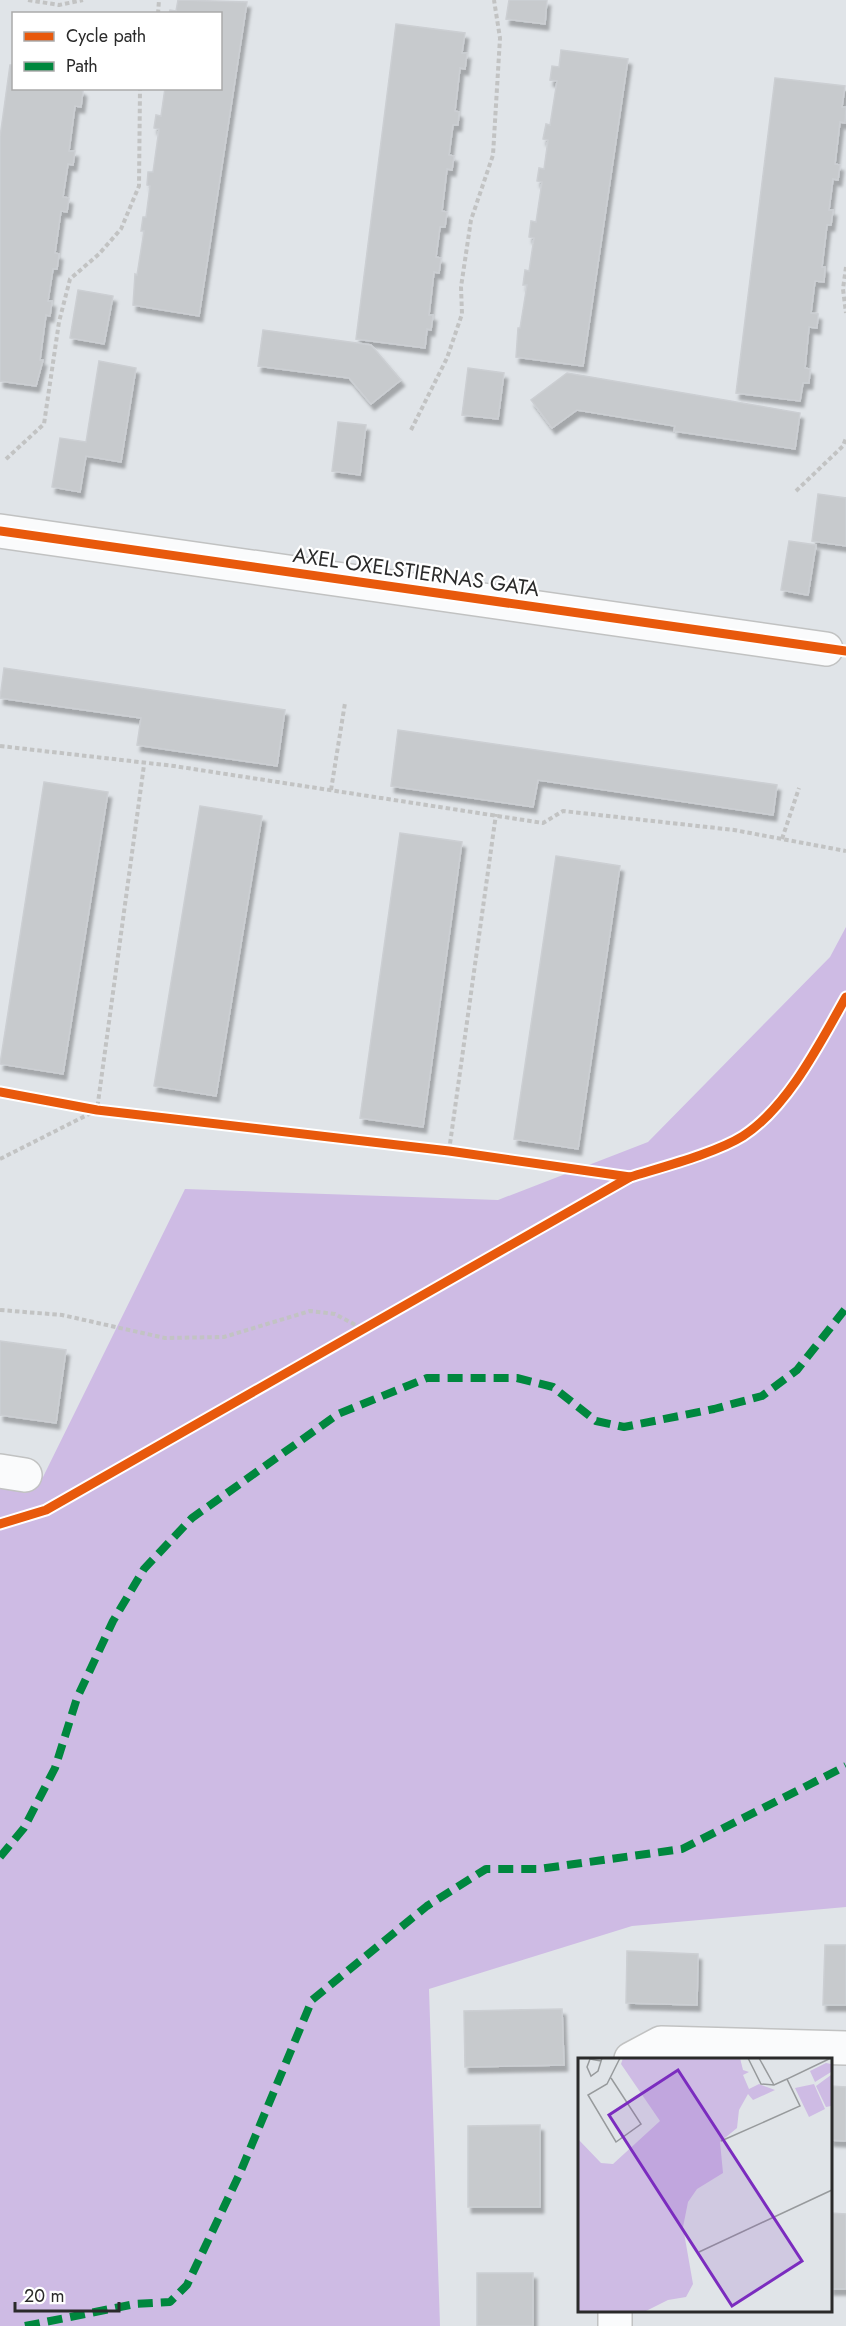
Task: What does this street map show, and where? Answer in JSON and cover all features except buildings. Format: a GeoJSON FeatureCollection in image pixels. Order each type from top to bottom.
{"type":"FeatureCollection","features":[{"type":"Feature","properties":{"kind":"street","name":"AXEL OXELSTIERNAS GATA"},"geometry":{"type":"LineString","coordinates":[[0,531],[826,649]]}},
{"type":"Feature","properties":{"kind":"street"},"geometry":{"type":"LineString","coordinates":[[633,2058],[661,2043],[846,2048]]}},
{"type":"Feature","properties":{"kind":"path"},"geometry":{"type":"LineString","coordinates":[[28,0],[59,5],[83,0]]}},
{"type":"Feature","properties":{"kind":"path"},"geometry":{"type":"LineString","coordinates":[[411,430],[447,358],[462,315],[461,287],[471,220],[493,155],[500,38],[494,0]]}},
{"type":"Feature","properties":{"kind":"path"},"geometry":{"type":"LineString","coordinates":[[6,459],[44,424],[59,322],[70,279],[121,229],[139,186],[140,90]]}},
{"type":"Feature","properties":{"kind":"path"},"geometry":{"type":"LineString","coordinates":[[846,267],[843,289],[846,313]]}},
{"type":"Feature","properties":{"kind":"path"},"geometry":{"type":"LineString","coordinates":[[796,491],[843,446],[846,438]]}},
{"type":"Feature","properties":{"kind":"path"},"geometry":{"type":"LineString","coordinates":[[331,790],[345,703]]}},
{"type":"Feature","properties":{"kind":"path"},"geometry":{"type":"LineString","coordinates":[[0,746],[144,765],[174,766],[543,823],[563,811],[734,830],[846,851]]}},
{"type":"Feature","properties":{"kind":"path"},"geometry":{"type":"LineString","coordinates":[[97,1110],[144,765]]}},
{"type":"Feature","properties":{"kind":"path"},"geometry":{"type":"LineString","coordinates":[[782,839],[799,788]]}},
{"type":"Feature","properties":{"kind":"path"},"geometry":{"type":"LineString","coordinates":[[449,1151],[496,814]]}},
{"type":"Feature","properties":{"kind":"path"},"geometry":{"type":"LineString","coordinates":[[75,1106],[108,1111]]}},
{"type":"Feature","properties":{"kind":"path"},"geometry":{"type":"LineString","coordinates":[[0,1159],[97,1110]]}},
{"type":"Feature","properties":{"kind":"path"},"geometry":{"type":"LineString","coordinates":[[437,1149],[460,1152]]}},
{"type":"Feature","properties":{"kind":"path"},"geometry":{"type":"LineString","coordinates":[[0,1310],[62,1315],[165,1338],[224,1337],[310,1311],[335,1314],[363,1329]]}},
{"type":"Feature","properties":{"kind":"path"},"geometry":{"type":"LineString","coordinates":[[353,1335],[374,1323]]}},
{"type":"Feature","properties":{"kind":"shaded area"},"geometry":{"type":"Polygon","coordinates":[[[846,927],[846,1907],[632,1926],[429,1989],[440,2326],[0,2326],[0,1481],[43,1477],[185,1189],[498,1200],[648,1142],[830,957],[846,927]]]}},
{"type":"Feature","properties":{"kind":"marked path"},"geometry":{"type":"LineString","coordinates":[[0,1857],[24,1828],[55,1768],[77,1698],[113,1621],[144,1569],[192,1518],[338,1414],[427,1378],[517,1378],[553,1387],[596,1421],[624,1427],[714,1409],[762,1396],[797,1370],[846,1308]]}},
{"type":"Feature","properties":{"kind":"marked path"},"geometry":{"type":"LineString","coordinates":[[25,2326],[135,2304],[170,2302],[187,2285],[240,2173],[312,2000],[427,1906],[486,1869],[539,1869],[682,1849],[846,1766]]}},
{"type":"Feature","properties":{"kind":"cycle path"},"geometry":{"type":"LineString","coordinates":[[0,531],[846,651]]}},
{"type":"Feature","properties":{"kind":"cycle path"},"geometry":{"type":"LineString","coordinates":[[0,1524],[46,1510],[630,1177],[704,1154],[743,1136],[759,1124],[789,1091],[814,1054],[846,997]]}},
{"type":"Feature","properties":{"kind":"cycle path"},"geometry":{"type":"LineString","coordinates":[[0,1092],[97,1110],[449,1151],[630,1177]]}}]}
